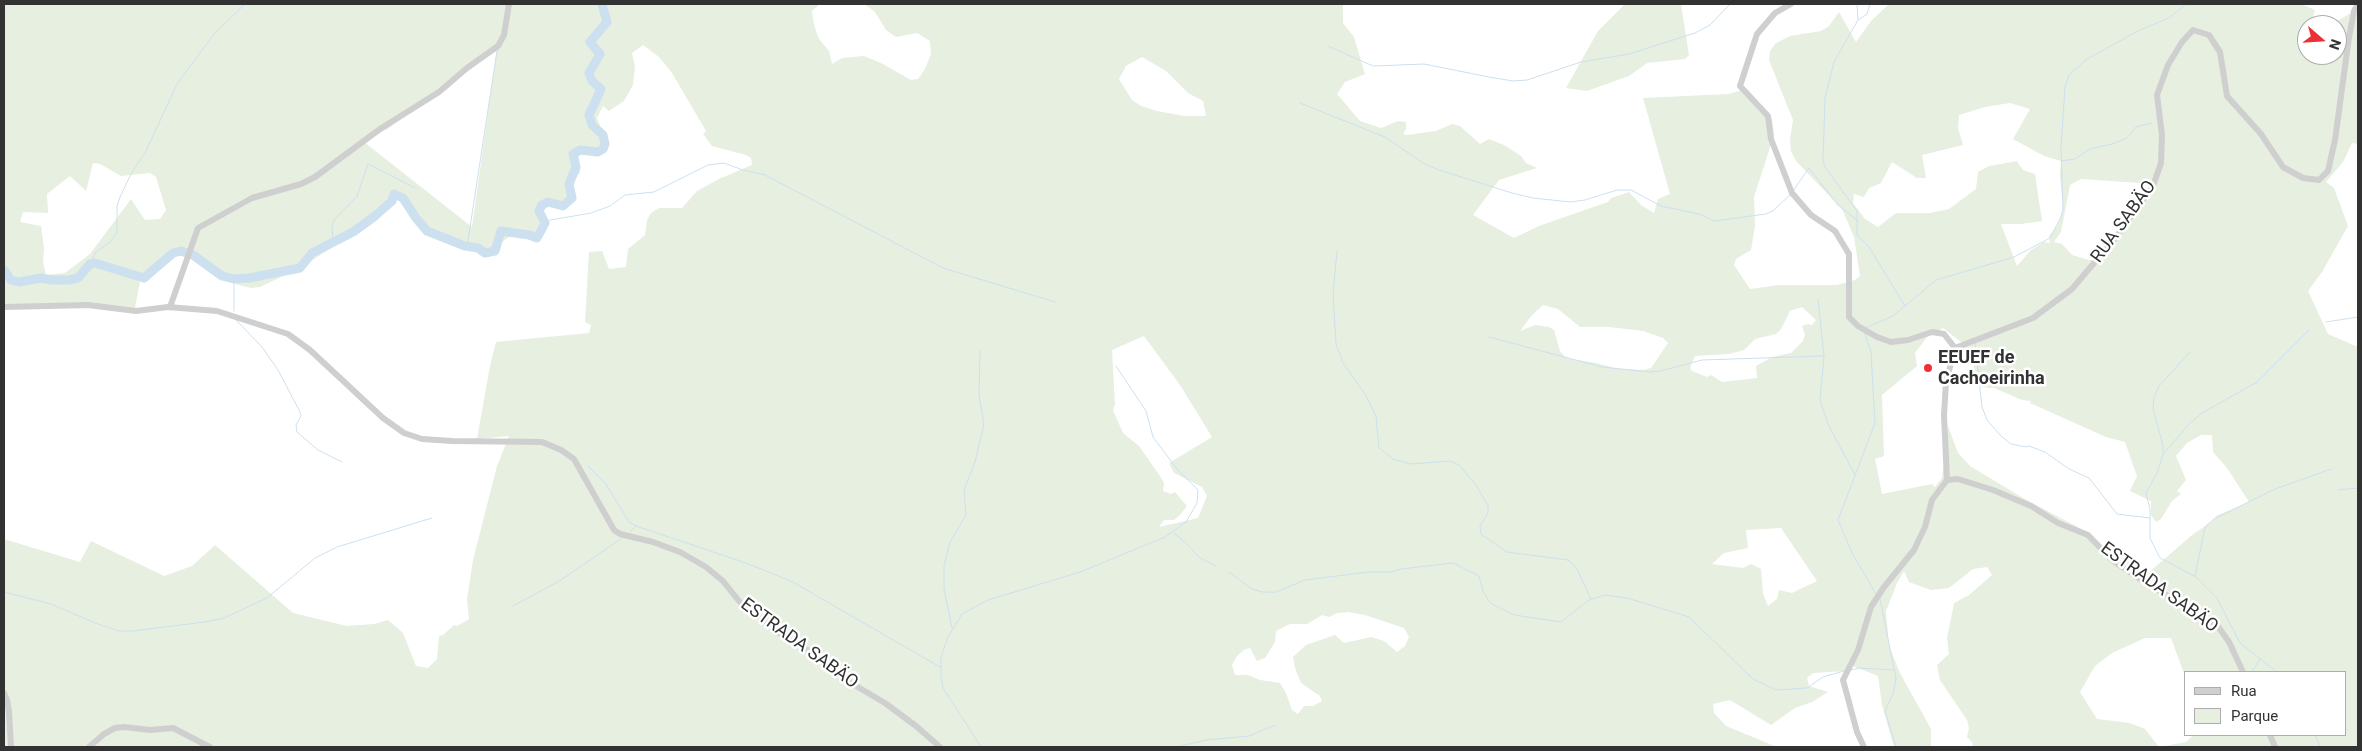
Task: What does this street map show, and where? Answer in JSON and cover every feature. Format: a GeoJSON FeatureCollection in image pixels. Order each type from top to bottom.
{"type":"FeatureCollection","features":[{"type":"Feature","properties":{"kind":"street"},"geometry":{"type":"LineString","coordinates":[[170,307],[195,232],[201,226],[252,198],[301,184],[315,177],[380,128],[439,92],[467,68],[496,49],[504,35],[509,4]]}},
{"type":"Feature","properties":{"kind":"street"},"geometry":{"type":"LineString","coordinates":[[1791,4],[1775,13],[1757,34],[1740,86],[1768,116],[1771,139],[1792,193],[1811,215],[1835,231],[1849,254],[1849,317],[1858,326],[1891,342],[1908,340],[1932,332],[1944,334],[1955,348],[1946,382],[1944,415],[1947,480],[1932,500],[1925,527],[1914,550],[1884,587],[1871,607],[1858,650],[1843,680],[1855,725],[1864,747]]}},
{"type":"Feature","properties":{"kind":"street","name":"RUA SABÄO"},"geometry":{"type":"LineString","coordinates":[[1955,348],[2034,318],[2072,289],[2116,237],[2153,186],[2162,164],[2162,136],[2157,95],[2168,65],[2182,42],[2193,30],[2209,35],[2220,52],[2228,96],[2261,134],[2283,166],[2303,178],[2319,180],[2328,171],[2335,140],[2349,38],[2354,11],[2358,4]]}},
{"type":"Feature","properties":{"kind":"street","name":"ESTRADA SABÄO"},"geometry":{"type":"LineString","coordinates":[[4,307],[88,305],[136,311],[170,307],[218,311],[288,334],[310,350],[383,418],[404,433],[422,439],[542,442],[561,450],[574,459],[614,530],[620,534],[653,542],[680,552],[706,567],[723,581],[739,601],[779,633],[821,658],[850,683],[885,703],[940,747]]}},
{"type":"Feature","properties":{"kind":"street","name":"ESTRADA SABÄO"},"geometry":{"type":"LineString","coordinates":[[1947,480],[1958,479],[1992,490],[2031,506],[2058,523],[2088,535],[2112,560],[2143,581],[2217,625],[2229,642],[2243,671]]}},
{"type":"Feature","properties":{"kind":"street"},"geometry":{"type":"LineString","coordinates":[[4,693],[8,700],[10,747]]}},
{"type":"Feature","properties":{"kind":"street"},"geometry":{"type":"LineString","coordinates":[[89,747],[104,734],[115,728],[124,727],[150,730],[173,728],[210,747]]}},
{"type":"Feature","properties":{"kind":"green space"},"geometry":{"type":"Polygon","coordinates":[[[4,4],[820,4],[812,11],[814,25],[819,39],[829,51],[832,64],[842,58],[864,56],[911,80],[918,79],[925,69],[931,54],[930,41],[917,33],[896,37],[886,30],[875,12],[864,4],[1343,4],[1343,23],[1354,37],[1365,74],[1345,82],[1337,94],[1360,121],[1381,128],[1398,121],[1406,122],[1406,129],[1403,134],[1407,135],[1436,131],[1452,124],[1460,126],[1480,144],[1489,139],[1504,145],[1521,156],[1526,163],[1537,168],[1499,180],[1473,215],[1514,238],[1539,226],[1608,202],[1611,198],[1629,192],[1641,205],[1654,213],[1658,199],[1670,194],[1643,98],[1729,94],[1743,90],[1766,110],[1772,119],[1774,135],[1754,197],[1755,226],[1751,250],[1736,259],[1734,265],[1750,289],[1779,285],[1837,285],[1855,280],[1860,276],[1854,237],[1842,209],[1796,161],[1791,151],[1790,139],[1793,120],[1769,60],[1770,51],[1776,43],[1790,36],[1821,31],[1829,26],[1839,12],[1856,42],[1871,21],[1889,4],[2301,4],[2315,10],[2314,15],[2297,15],[2297,65],[2347,65],[2347,15],[2358,9],[2358,144],[2352,143],[2343,162],[2326,182],[2334,188],[2348,226],[2322,272],[2308,291],[2328,334],[2358,347],[2358,747],[2159,747],[1973,747],[1972,742],[1967,737],[1969,728],[1967,720],[1940,680],[1937,665],[1949,654],[1947,638],[1954,603],[1969,595],[1992,575],[1987,567],[1973,569],[1949,588],[1931,590],[1909,582],[1904,571],[1886,611],[1889,646],[1900,673],[1931,729],[1931,747],[1894,747],[1882,705],[1878,676],[1850,665],[1846,671],[1813,673],[1807,678],[1809,686],[1828,692],[1812,702],[1795,708],[1771,725],[1730,700],[1713,704],[1714,713],[1726,726],[1777,747],[4,747],[4,539],[80,562],[91,541],[164,576],[192,566],[215,545],[293,613],[347,626],[374,624],[388,620],[403,633],[416,666],[428,668],[437,659],[439,636],[443,635],[454,625],[457,626],[469,619],[467,599],[473,560],[497,466],[509,436],[477,439],[496,342],[589,333],[591,325],[585,322],[589,252],[602,251],[609,269],[626,267],[628,249],[645,235],[647,220],[651,213],[659,208],[682,208],[697,191],[752,165],[751,158],[712,146],[703,134],[706,131],[672,73],[659,57],[643,45],[632,53],[635,67],[633,85],[624,101],[609,111],[603,106],[597,118],[606,141],[605,148],[596,155],[578,154],[580,173],[571,181],[573,203],[563,207],[543,205],[546,226],[538,238],[524,233],[513,234],[502,242],[495,254],[490,255],[487,249],[430,229],[413,220],[405,201],[396,200],[372,221],[302,267],[260,287],[251,288],[235,284],[219,276],[211,268],[184,255],[175,253],[140,281],[135,308],[4,306],[4,4]],[[497,48],[389,128],[364,142],[472,227],[497,48]],[[1142,57],[1126,66],[1119,79],[1132,100],[1141,106],[1157,111],[1184,116],[1206,116],[1203,101],[1188,93],[1166,71],[1142,57]],[[2010,103],[1985,107],[1959,115],[1958,128],[1963,145],[1922,155],[1926,178],[1917,178],[1892,162],[1881,183],[1869,188],[1864,197],[1854,194],[1853,203],[1865,219],[1878,227],[1896,213],[1930,213],[1949,209],[1976,189],[1978,172],[1989,166],[2017,161],[2023,170],[2035,174],[2042,221],[2001,224],[2017,266],[2031,250],[2044,242],[2050,243],[2049,236],[2058,225],[2063,210],[2060,175],[2061,161],[2044,156],[2013,139],[2030,109],[2010,103]],[[93,163],[86,191],[70,176],[47,194],[48,213],[23,212],[20,222],[41,226],[44,248],[43,262],[46,275],[65,273],[90,254],[131,199],[145,220],[160,219],[166,210],[156,177],[150,173],[121,176],[100,164],[93,163]],[[2081,179],[2070,185],[2061,232],[2054,242],[2062,244],[2072,255],[2089,260],[2101,260],[2119,233],[2150,196],[2154,184],[2081,179]],[[1543,305],[1532,315],[1520,331],[1535,325],[1549,327],[1554,330],[1560,351],[1566,358],[1619,369],[1644,370],[1651,368],[1668,343],[1663,338],[1643,331],[1609,327],[1580,327],[1558,309],[1543,305]],[[1802,307],[1790,311],[1781,329],[1776,334],[1755,339],[1744,350],[1729,354],[1695,356],[1690,368],[1692,371],[1707,377],[1711,375],[1722,382],[1757,378],[1756,366],[1772,357],[1791,353],[1803,341],[1805,335],[1802,326],[1812,325],[1816,320],[1802,307]],[[1943,328],[1927,337],[1915,353],[1917,366],[1882,395],[1884,456],[1875,459],[1882,494],[1932,484],[1935,487],[1942,478],[1948,426],[1958,453],[1970,466],[2023,498],[2089,533],[2120,561],[2124,558],[2147,574],[2192,535],[2214,520],[2216,516],[2249,502],[2227,468],[2213,452],[2212,435],[2201,435],[2187,443],[2176,456],[2186,480],[2177,491],[2181,494],[2172,501],[2161,519],[2156,522],[2151,515],[2151,501],[2130,491],[2137,476],[2125,442],[2106,437],[2030,403],[2031,401],[2022,400],[1994,388],[1981,387],[1971,358],[1961,342],[1943,328]],[[1144,336],[1112,350],[1115,405],[1113,410],[1123,433],[1139,446],[1160,476],[1164,483],[1163,491],[1171,494],[1175,492],[1187,506],[1174,520],[1164,520],[1159,527],[1198,518],[1207,496],[1202,487],[1174,473],[1169,463],[1212,437],[1180,385],[1144,336]],[[1781,528],[1746,530],[1748,548],[1724,553],[1712,564],[1743,568],[1751,564],[1761,569],[1763,594],[1768,606],[1777,599],[1779,590],[1792,593],[1817,581],[1781,528]],[[1348,612],[1337,613],[1329,617],[1322,615],[1307,624],[1290,624],[1276,631],[1275,642],[1265,658],[1257,661],[1250,648],[1237,656],[1232,665],[1235,675],[1248,675],[1260,680],[1280,683],[1292,710],[1298,714],[1304,706],[1313,706],[1322,701],[1320,696],[1301,683],[1295,668],[1293,657],[1306,645],[1335,635],[1344,643],[1371,637],[1384,641],[1397,652],[1405,646],[1409,637],[1404,628],[1365,615],[1348,612]]]}},
{"type":"Feature","properties":{"kind":"green space"},"geometry":{"type":"Polygon","coordinates":[[[1625,4],[1681,4],[1689,55],[1685,59],[1647,63],[1629,76],[1587,91],[1566,88],[1598,31],[1625,4]]]}},
{"type":"Feature","properties":{"kind":"waterway"},"geometry":{"type":"LineString","coordinates":[[90,264],[96,252],[110,242],[117,233],[117,206],[120,197],[131,174],[146,151],[177,84],[214,34],[245,4]]}},
{"type":"Feature","properties":{"kind":"waterway"},"geometry":{"type":"LineString","coordinates":[[4,270],[11,280],[19,282],[41,278],[69,280],[78,278],[90,264],[95,263],[144,278],[173,253],[181,251],[193,255],[222,276],[234,279],[249,278],[300,268],[312,253],[353,232],[375,216],[392,201],[394,194],[403,198],[427,231],[465,246],[478,248],[485,253],[495,251],[501,231],[537,238],[545,223],[539,211],[542,205],[548,202],[563,206],[572,198],[569,184],[576,167],[573,154],[580,150],[598,152],[603,149],[605,144],[603,135],[592,125],[589,115],[601,89],[592,81],[589,73],[600,54],[590,42],[607,22],[602,4]]}},
{"type":"Feature","properties":{"kind":"waterway"},"geometry":{"type":"LineString","coordinates":[[1328,46],[1373,66],[1424,64],[1513,81],[1527,80],[1581,62],[1629,54],[1695,33],[1710,25],[1730,4]]}},
{"type":"Feature","properties":{"kind":"waterway"},"geometry":{"type":"LineString","coordinates":[[1857,4],[1858,20],[1834,62],[1825,98],[1823,160],[1825,167],[1857,211],[1857,235],[1869,247],[1905,306]]}},
{"type":"Feature","properties":{"kind":"waterway"},"geometry":{"type":"LineString","coordinates":[[1858,20],[1867,14],[1870,4]]}},
{"type":"Feature","properties":{"kind":"waterway"},"geometry":{"type":"LineString","coordinates":[[1865,328],[1893,316],[1936,280],[2014,257],[2050,238],[2063,209],[2061,148],[2065,87],[2069,75],[2087,59],[2138,31],[2169,18],[2186,4]]}},
{"type":"Feature","properties":{"kind":"waterway"},"geometry":{"type":"LineString","coordinates":[[467,247],[497,51]]}},
{"type":"Feature","properties":{"kind":"waterway"},"geometry":{"type":"LineString","coordinates":[[1300,103],[1385,137],[1423,163],[1439,170],[1533,198],[1570,202],[1585,200],[1617,190],[1631,190],[1661,206],[1699,214],[1714,221],[1766,214],[1774,210],[1791,194]]}},
{"type":"Feature","properties":{"kind":"waterway"},"geometry":{"type":"LineString","coordinates":[[2061,161],[2075,159],[2090,149],[2127,138],[2136,127],[2152,123]]}},
{"type":"Feature","properties":{"kind":"waterway"},"geometry":{"type":"LineString","coordinates":[[545,221],[591,213],[610,206],[625,195],[654,192],[708,165],[724,163],[765,175],[943,268],[1055,302]]}},
{"type":"Feature","properties":{"kind":"waterway"},"geometry":{"type":"LineString","coordinates":[[333,242],[332,226],[334,220],[357,196],[368,164],[415,188]]}},
{"type":"Feature","properties":{"kind":"waterway"},"geometry":{"type":"LineString","coordinates":[[1793,191],[1809,168],[1838,205],[1858,221]]}},
{"type":"Feature","properties":{"kind":"waterway"},"geometry":{"type":"LineString","coordinates":[[1337,251],[1333,294],[1336,344],[1343,363],[1365,394],[1376,416],[1379,448],[1393,459],[1410,464],[1450,461],[1459,465],[1476,485],[1488,506],[1488,513],[1480,526],[1481,534],[1507,552],[1568,560],[1576,567],[1591,599]]}},
{"type":"Feature","properties":{"kind":"waterway"},"geometry":{"type":"LineString","coordinates":[[234,279],[234,311]]}},
{"type":"Feature","properties":{"kind":"waterway"},"geometry":{"type":"LineString","coordinates":[[1818,299],[1824,356],[1820,400],[1828,424],[1855,475]]}},
{"type":"Feature","properties":{"kind":"waterway"},"geometry":{"type":"LineString","coordinates":[[2326,322],[2358,317]]}},
{"type":"Feature","properties":{"kind":"waterway"},"geometry":{"type":"LineString","coordinates":[[236,320],[262,347],[278,370],[300,412],[301,416],[296,425],[297,432],[318,450],[342,462]]}},
{"type":"Feature","properties":{"kind":"waterway"},"geometry":{"type":"LineString","coordinates":[[2164,453],[2190,423],[2202,413],[2257,382],[2309,330]]}},
{"type":"Feature","properties":{"kind":"waterway"},"geometry":{"type":"LineString","coordinates":[[1864,331],[1871,352],[1875,423],[1838,520],[1852,553],[1876,594]]}},
{"type":"Feature","properties":{"kind":"waterway"},"geometry":{"type":"LineString","coordinates":[[1489,337],[1602,367],[1650,372],[1702,360],[1824,356]]}},
{"type":"Feature","properties":{"kind":"waterway"},"geometry":{"type":"LineString","coordinates":[[1975,343],[1982,407],[1987,420],[2001,436],[2011,444],[2029,446],[2045,452],[2069,469],[2089,478],[2117,514],[2150,518]]}},
{"type":"Feature","properties":{"kind":"waterway"},"geometry":{"type":"LineString","coordinates":[[952,628],[944,589],[944,566],[950,542],[966,515],[964,490],[975,462],[984,424],[979,395],[980,351]]}},
{"type":"Feature","properties":{"kind":"waterway"},"geometry":{"type":"LineString","coordinates":[[2190,352],[2159,386],[2154,397],[2153,408],[2163,446],[2163,454],[2157,473],[2146,493],[2150,509],[2150,538],[2160,558],[2196,577],[2217,598],[2240,643],[2276,671]]}},
{"type":"Feature","properties":{"kind":"waterway"},"geometry":{"type":"LineString","coordinates":[[981,747],[943,688],[941,676],[941,657],[948,637],[962,614],[988,600],[1080,572],[1165,537],[1186,522],[1197,503],[1198,490],[1177,469],[1153,437],[1146,411],[1116,366]]}},
{"type":"Feature","properties":{"kind":"waterway"},"geometry":{"type":"LineString","coordinates":[[588,466],[606,484],[629,522],[636,526],[746,563],[791,581],[940,667]]}},
{"type":"Feature","properties":{"kind":"waterway"},"geometry":{"type":"LineString","coordinates":[[2195,576],[2204,532],[2206,526],[2214,519],[2275,489],[2331,469]]}},
{"type":"Feature","properties":{"kind":"waterway"},"geometry":{"type":"LineString","coordinates":[[2338,490],[2358,488]]}},
{"type":"Feature","properties":{"kind":"waterway"},"geometry":{"type":"LineString","coordinates":[[4,592],[51,604],[119,631],[205,622],[224,618],[267,598],[315,558],[337,547],[432,518]]}},
{"type":"Feature","properties":{"kind":"waterway"},"geometry":{"type":"LineString","coordinates":[[631,531],[636,526]]}},
{"type":"Feature","properties":{"kind":"waterway"},"geometry":{"type":"LineString","coordinates":[[1174,533],[1200,558],[1216,566]]}},
{"type":"Feature","properties":{"kind":"waterway"},"geometry":{"type":"LineString","coordinates":[[513,606],[561,580],[622,538]]}},
{"type":"Feature","properties":{"kind":"waterway"},"geometry":{"type":"LineString","coordinates":[[1229,572],[1252,589],[1262,592],[1276,592],[1305,580],[1368,572],[1391,572],[1401,569],[1453,563],[1479,576],[1483,591],[1490,603],[1514,615],[1561,622],[1589,600],[1605,595],[1627,598],[1689,617],[1753,679],[1776,690],[1807,688],[1823,677],[1844,671]]}},
{"type":"Feature","properties":{"kind":"waterway"},"geometry":{"type":"LineString","coordinates":[[1880,599],[1896,678],[1893,694],[1885,711],[1896,747]]}},
{"type":"Feature","properties":{"kind":"waterway"},"geometry":{"type":"LineString","coordinates":[[2253,671],[2260,659]]}},
{"type":"Feature","properties":{"kind":"waterway"},"geometry":{"type":"LineString","coordinates":[[1851,670],[1860,668],[1894,670]]}},
{"type":"Feature","properties":{"kind":"waterway"},"geometry":{"type":"LineString","coordinates":[[1176,747],[1206,740],[1249,736],[1275,725]]}},
{"type":"Feature","properties":{"kind":"waterway"},"geometry":{"type":"LineString","coordinates":[[2315,736],[2320,747]]}},
{"type":"Feature","properties":{"kind":"place","name":"EEUEF de Cachoeirinha"},"geometry":{"type":"Point","coordinates":[1928,368]}}]}
